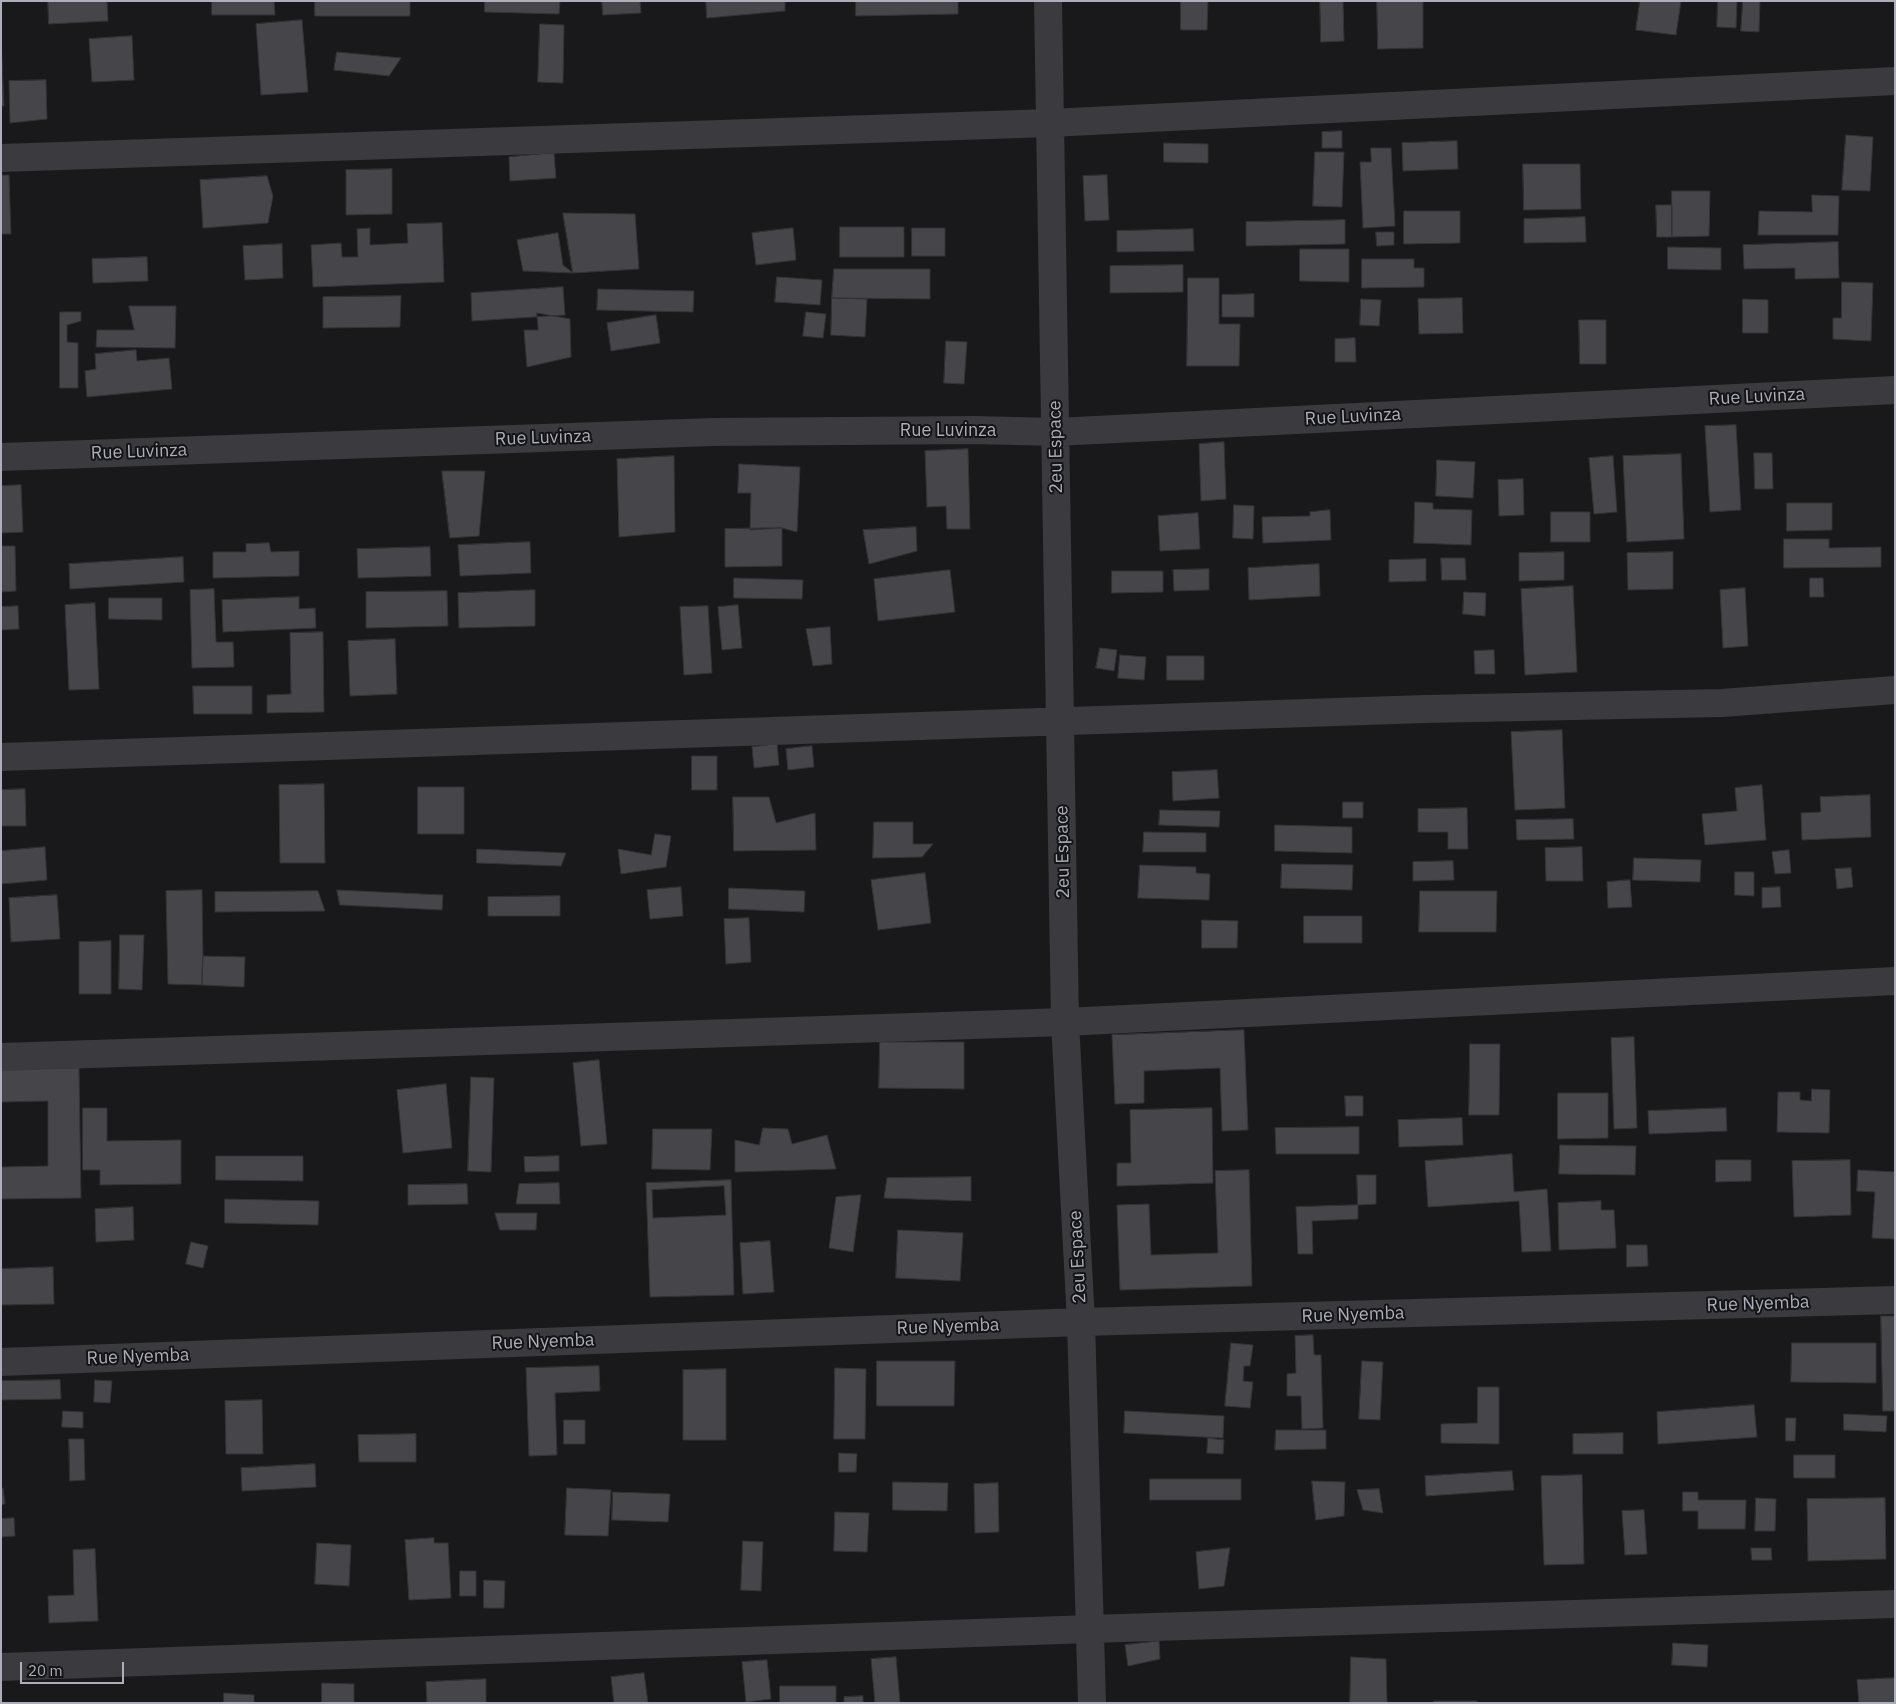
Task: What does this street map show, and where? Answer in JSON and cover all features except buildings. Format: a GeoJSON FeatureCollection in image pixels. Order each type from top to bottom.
{"type":"FeatureCollection","features":[{"type":"Feature","properties":{"kind":"street","name":"2eu Espace"},"geometry":{"type":"LineString","coordinates":[[1048,1],[1065,1022],[1081,1322],[1092,1703]]}},
{"type":"Feature","properties":{"kind":"street"},"geometry":{"type":"LineString","coordinates":[[1,158],[1050,124],[1895,81]]}},
{"type":"Feature","properties":{"kind":"street","name":"Rue Luvinza"},"geometry":{"type":"LineString","coordinates":[[1,457],[713,432],[974,430],[1056,432],[1895,390]]}},
{"type":"Feature","properties":{"kind":"street"},"geometry":{"type":"LineString","coordinates":[[1,758],[1425,709],[1722,703],[1895,690]]}},
{"type":"Feature","properties":{"kind":"street"},"geometry":{"type":"LineString","coordinates":[[1,1057],[1065,1022],[1895,981]]}},
{"type":"Feature","properties":{"kind":"street","name":"Rue Nyemba"},"geometry":{"type":"LineString","coordinates":[[1,1362],[1081,1322],[1895,1300]]}},
{"type":"Feature","properties":{"kind":"street"},"geometry":{"type":"LineString","coordinates":[[1,1667],[1090,1629],[1895,1604]]}}]}
